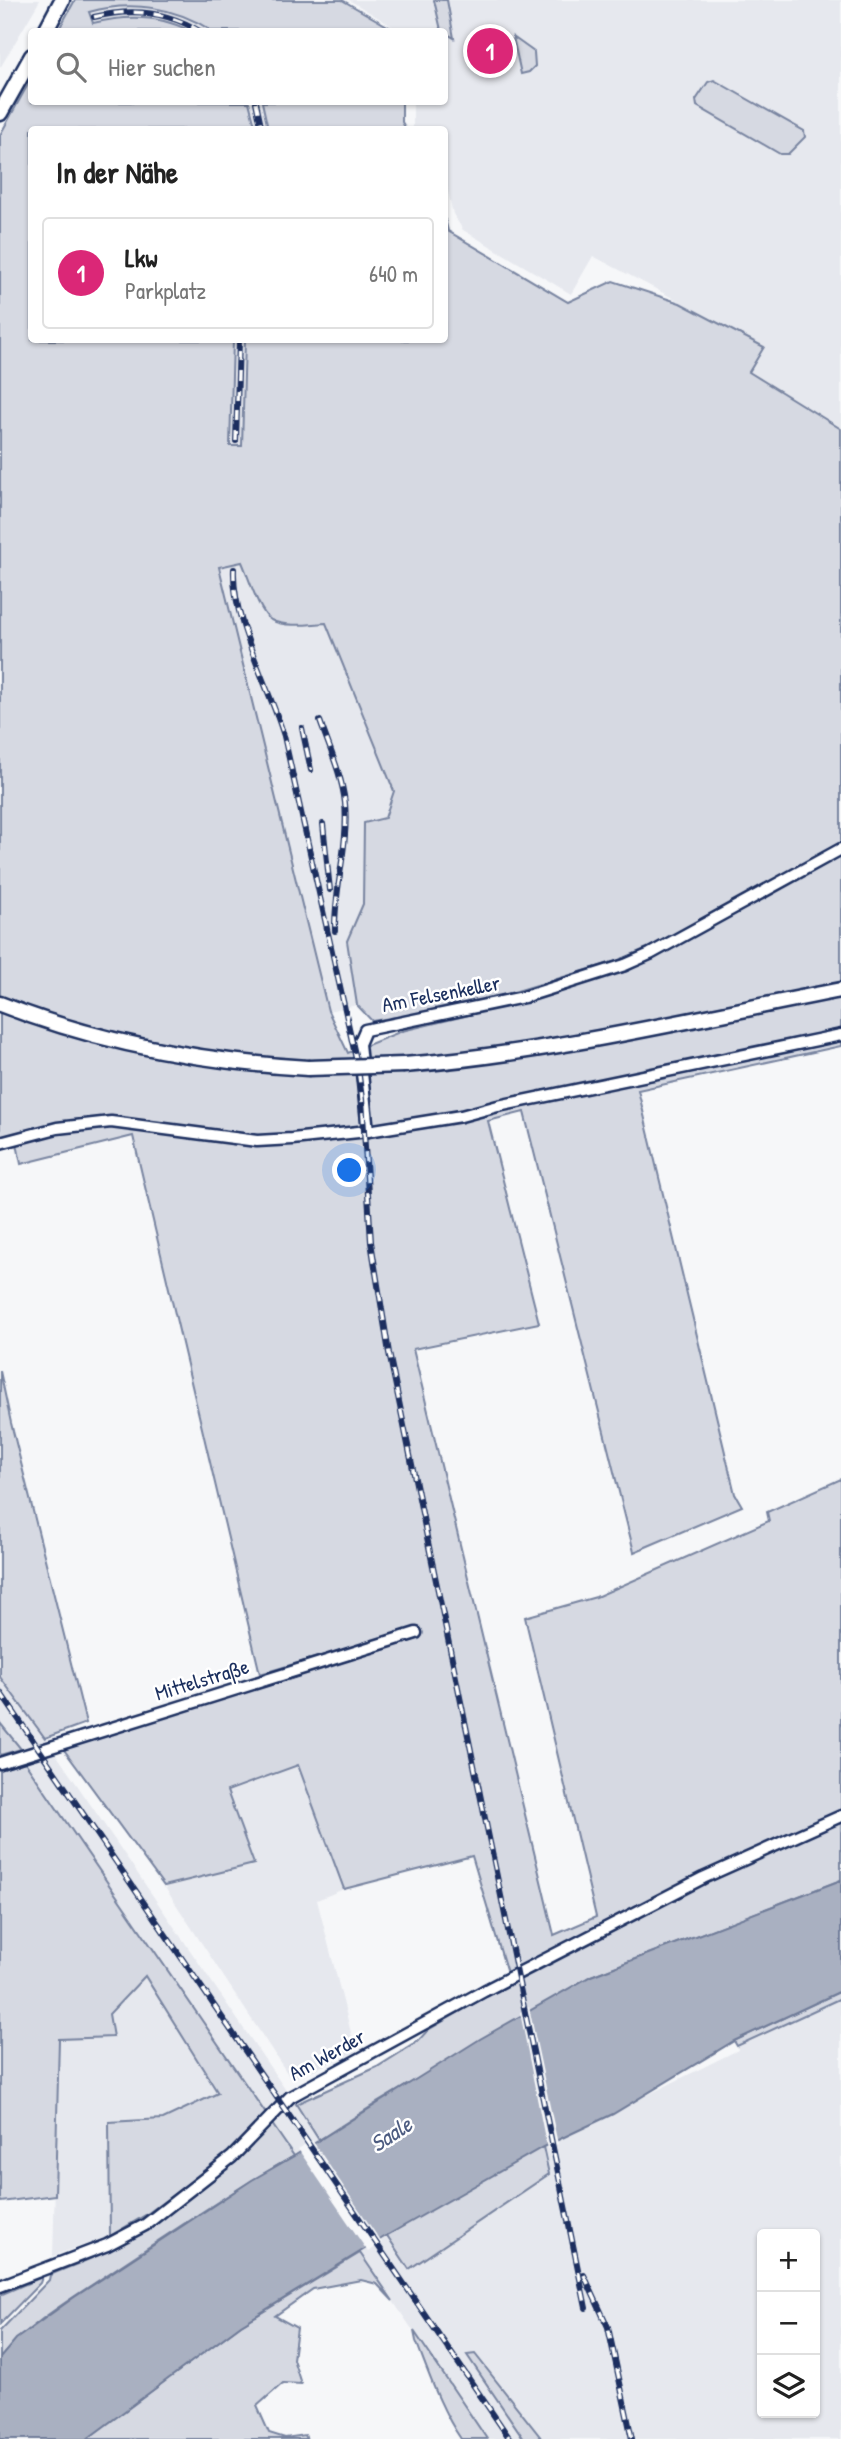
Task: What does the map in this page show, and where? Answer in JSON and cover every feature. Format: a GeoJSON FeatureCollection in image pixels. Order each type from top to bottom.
{"type":"FeatureCollection","features":[{"type":"Feature","properties":{"kind":"main road"},"geometry":{"type":"LineString","coordinates":[[47,28],[62,0]]}},
{"type":"Feature","properties":{"kind":"main road"},"geometry":{"type":"LineString","coordinates":[[0,113],[28,63]]}},
{"type":"Feature","properties":{"kind":"main road"},"geometry":{"type":"LineString","coordinates":[[0,1004],[82,1032],[148,1049],[237,1063],[308,1068],[459,1060],[543,1047],[841,990]]}},
{"type":"Feature","properties":{"kind":"street","name":"Am Felsenkeller"},"geometry":{"type":"LineString","coordinates":[[368,1131],[359,1044],[365,1030],[524,997],[625,965],[650,954],[841,849]]}},
{"type":"Feature","properties":{"kind":"street"},"geometry":{"type":"LineString","coordinates":[[0,1143],[57,1128],[103,1122],[257,1141],[368,1131],[461,1116],[841,1035]]}},
{"type":"Feature","properties":{"kind":"street","name":"Mittelstraße"},"geometry":{"type":"LineString","coordinates":[[0,1763],[416,1633]]}},
{"type":"Feature","properties":{"kind":"street","name":"Am Werder"},"geometry":{"type":"LineString","coordinates":[[0,2286],[107,2245],[145,2225],[232,2157],[290,2097],[703,1878],[841,1816]]}},
{"type":"Feature","properties":{"kind":"shaded area"},"geometry":{"type":"Polygon","coordinates":[[[0,0],[40,0],[0,68],[0,0]]]}},
{"type":"Feature","properties":{"kind":"shaded area"},"geometry":{"type":"Polygon","coordinates":[[[75,0],[342,0],[391,28],[207,28],[184,16],[137,6],[89,12],[93,23],[143,18],[183,28],[60,28],[75,0]]]}},
{"type":"Feature","properties":{"kind":"shaded area"},"geometry":{"type":"Polygon","coordinates":[[[349,0],[841,0],[841,429],[749,372],[764,346],[593,256],[571,294],[463,230],[453,214],[448,192],[448,126],[413,126],[413,105],[448,105],[448,28],[395,28],[349,0]]]}},
{"type":"Feature","properties":{"kind":"shaded area"},"geometry":{"type":"Polygon","coordinates":[[[434,0],[447,0],[454,38],[448,34],[448,28],[441,28],[434,0]]]}},
{"type":"Feature","properties":{"kind":"shaded area"},"geometry":{"type":"Polygon","coordinates":[[[119,6],[144,6],[172,11],[207,28],[183,28],[169,22],[143,18],[93,23],[89,11],[119,6]]]}},
{"type":"Feature","properties":{"kind":"shaded area"},"geometry":{"type":"Polygon","coordinates":[[[513,37],[534,52],[535,66],[529,72],[521,74],[513,37]]]}},
{"type":"Feature","properties":{"kind":"shaded area"},"geometry":{"type":"Polygon","coordinates":[[[714,80],[804,131],[805,137],[788,154],[780,154],[697,106],[696,100],[708,82],[714,80]]]}},
{"type":"Feature","properties":{"kind":"shaded area"},"geometry":{"type":"Polygon","coordinates":[[[28,84],[28,105],[250,105],[255,126],[28,126],[28,343],[233,343],[230,446],[242,446],[245,343],[448,343],[448,231],[568,302],[613,281],[680,303],[764,347],[749,372],[841,429],[841,844],[659,943],[617,961],[470,1005],[372,1021],[357,1005],[347,941],[363,904],[364,823],[385,818],[394,791],[326,623],[291,625],[271,620],[258,602],[242,562],[219,567],[328,1011],[348,1053],[402,1031],[629,971],[646,959],[841,852],[841,1046],[638,1090],[735,1494],[742,1506],[634,1552],[524,1112],[488,1121],[539,1323],[413,1349],[554,1935],[596,1917],[525,1617],[596,1597],[769,1521],[767,1512],[841,1479],[841,1880],[591,1976],[319,2140],[296,2104],[377,2067],[417,2042],[428,2030],[510,1983],[472,1856],[344,1889],[298,1765],[227,1791],[254,1864],[164,1886],[62,1747],[414,1640],[410,1630],[260,1674],[133,1136],[21,1164],[15,1133],[0,1137],[0,135],[28,84]]]}},
{"type":"Feature","properties":{"kind":"shaded area"},"geometry":{"type":"Polygon","coordinates":[[[250,105],[263,105],[267,126],[255,126],[250,105]]]}},
{"type":"Feature","properties":{"kind":"shaded area"},"geometry":{"type":"Polygon","coordinates":[[[263,105],[402,105],[404,126],[267,126],[263,105]]]}},
{"type":"Feature","properties":{"kind":"shaded area"},"geometry":{"type":"Polygon","coordinates":[[[233,343],[245,343],[242,447],[230,446],[233,343]]]}},
{"type":"Feature","properties":{"kind":"shaded area"},"geometry":{"type":"Polygon","coordinates":[[[242,561],[326,622],[394,792],[385,818],[364,823],[363,904],[347,941],[357,1005],[328,1011],[232,629],[219,566],[242,561]]]}},
{"type":"Feature","properties":{"kind":"shaded area"},"geometry":{"type":"Polygon","coordinates":[[[0,1371],[86,1723],[45,1738],[0,1677],[0,1371]]]}},
{"type":"Feature","properties":{"kind":"shaded area"},"geometry":{"type":"Polygon","coordinates":[[[0,1677],[45,1738],[408,2269],[548,2174],[543,2147],[738,2050],[737,2046],[841,1998],[841,2439],[542,2439],[475,2354],[467,2356],[524,2439],[487,2439],[0,1728],[0,1677]]]}},
{"type":"Feature","properties":{"kind":"shaded area"},"geometry":{"type":"Polygon","coordinates":[[[0,1723],[21,1749],[0,1755],[0,1723]]]}},
{"type":"Feature","properties":{"kind":"shaded area"},"geometry":{"type":"Polygon","coordinates":[[[25,1762],[266,2114],[224,2157],[147,2214],[110,2236],[109,2122],[163,2119],[218,2093],[145,1976],[109,2014],[113,2037],[59,2039],[55,2195],[1,2202],[0,1770],[25,1762]]]}},
{"type":"Feature","properties":{"kind":"shaded area"},"geometry":{"type":"Polygon","coordinates":[[[298,1764],[344,1889],[317,1900],[356,2052],[291,2079],[164,1886],[253,1864],[226,1790],[298,1764]]]}},
{"type":"Feature","properties":{"kind":"shaded area"},"geometry":{"type":"Polygon","coordinates":[[[145,1975],[218,2093],[163,2119],[109,2122],[110,2236],[53,2256],[59,2038],[109,2014],[145,1975]]]}},
{"type":"Feature","properties":{"kind":"shaded area"},"geometry":{"type":"Polygon","coordinates":[[[841,1991],[841,1998],[737,2046],[734,2041],[841,1991]]]}},
{"type":"Feature","properties":{"kind":"shaded area"},"geometry":{"type":"Polygon","coordinates":[[[272,2124],[294,2156],[203,2211],[69,2300],[39,2321],[0,2358],[0,2331],[49,2280],[50,2275],[105,2252],[151,2226],[194,2195],[272,2124]]]}},
{"type":"Feature","properties":{"kind":"shaded area"},"geometry":{"type":"Polygon","coordinates":[[[543,2147],[549,2174],[409,2269],[369,2208],[543,2147]]]}},
{"type":"Feature","properties":{"kind":"shaded area"},"geometry":{"type":"Polygon","coordinates":[[[360,2253],[393,2301],[377,2284],[361,2280],[313,2289],[275,2316],[297,2328],[293,2359],[301,2384],[283,2383],[257,2406],[269,2433],[285,2438],[305,2435],[307,2439],[86,2439],[241,2325],[360,2253]]]}},
{"type":"Feature","properties":{"kind":"shaded area"},"geometry":{"type":"Polygon","coordinates":[[[42,2277],[40,2283],[0,2324],[0,2295],[42,2277]]]}},
{"type":"Feature","properties":{"kind":"shaded area"},"geometry":{"type":"Polygon","coordinates":[[[414,2331],[487,2439],[461,2439],[436,2392],[414,2331]]]}},
{"type":"Feature","properties":{"kind":"shaded area"},"geometry":{"type":"Polygon","coordinates":[[[475,2354],[542,2439],[524,2439],[467,2355],[475,2354]]]}},
{"type":"Feature","properties":{"kind":"water","name":"Saale"},"geometry":{"type":"Polygon","coordinates":[[[841,1880],[841,1991],[734,2041],[613,2114],[543,2147],[386,2236],[241,2325],[87,2439],[0,2439],[0,2358],[16,2339],[73,2298],[252,2180],[480,2039],[591,1976],[841,1880]]]}},
{"type":"Feature","properties":{"kind":"pier"},"geometry":{"type":"Polygon","coordinates":[[[529,2007],[558,2144],[547,2149],[520,2012],[529,2007]]]}},
{"type":"Feature","properties":{"kind":"pier"},"geometry":{"type":"Polygon","coordinates":[[[312,2140],[382,2243],[368,2252],[298,2149],[312,2140]]]}},
{"type":"Feature","properties":{"kind":"railway"},"geometry":{"type":"LineString","coordinates":[[94,17],[149,13],[194,28]]}},
{"type":"Feature","properties":{"kind":"railway"},"geometry":{"type":"LineString","coordinates":[[257,105],[261,126]]}},
{"type":"Feature","properties":{"kind":"railway"},"geometry":{"type":"LineString","coordinates":[[236,441],[239,343]]}},
{"type":"Feature","properties":{"kind":"railway"},"geometry":{"type":"LineString","coordinates":[[234,569],[235,589],[245,631],[284,736],[358,1068],[371,1242],[389,1353],[586,2308]]}},
{"type":"Feature","properties":{"kind":"railway"},"geometry":{"type":"LineString","coordinates":[[320,721],[338,772],[345,803],[345,835],[335,931]]}},
{"type":"Feature","properties":{"kind":"railway"},"geometry":{"type":"LineString","coordinates":[[302,728],[311,770]]}},
{"type":"Feature","properties":{"kind":"railway"},"geometry":{"type":"LineString","coordinates":[[323,824],[330,890]]}},
{"type":"Feature","properties":{"kind":"railway"},"geometry":{"type":"LineString","coordinates":[[0,1692],[510,2439]]}},
{"type":"Feature","properties":{"kind":"railway"},"geometry":{"type":"LineString","coordinates":[[584,2275],[608,2327],[632,2439]]}},
{"type":"Feature","properties":{"kind":"place","name":"Lkw"},"geometry":{"type":"Point","coordinates":[490,51]}}]}
